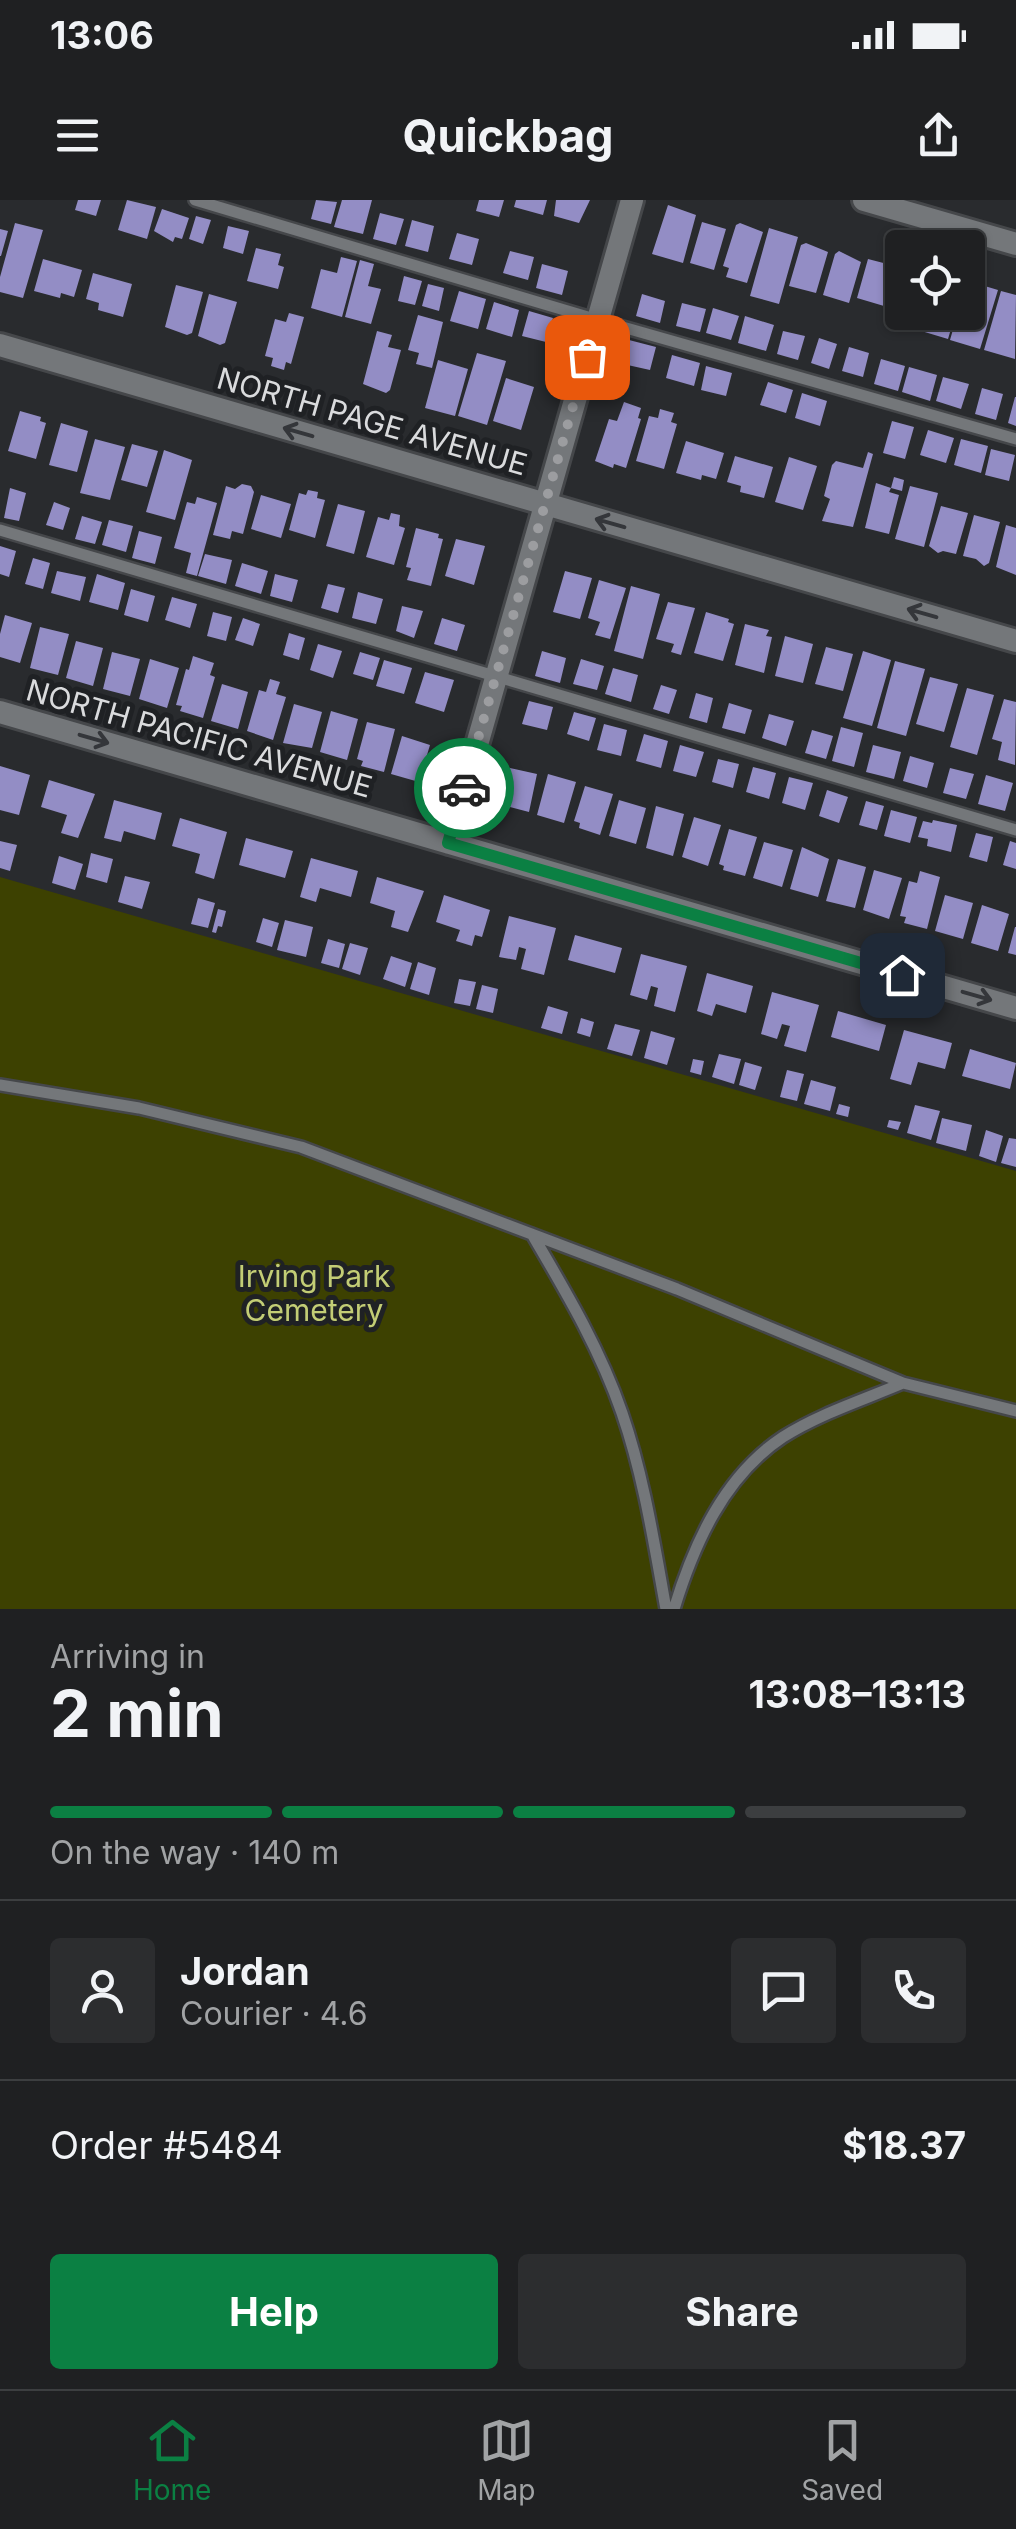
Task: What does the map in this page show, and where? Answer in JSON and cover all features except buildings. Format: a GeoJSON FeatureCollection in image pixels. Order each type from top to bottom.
{"type":"FeatureCollection","features":[{"type":"Feature","properties":{"kind":"street"},"geometry":{"type":"LineString","coordinates":[[448,843],[632,200]]}},
{"type":"Feature","properties":{"kind":"street"},"geometry":{"type":"LineString","coordinates":[[864,200],[1016,244]]}},
{"type":"Feature","properties":{"kind":"street","name":"NORTH PAGE AVENUE"},"geometry":{"type":"LineString","coordinates":[[0,346],[1016,640]]}},
{"type":"Feature","properties":{"kind":"street","name":"NORTH PACIFIC AVENUE"},"geometry":{"type":"LineString","coordinates":[[0,712],[1016,1008]]}},
{"type":"Feature","properties":{"kind":"lane"},"geometry":{"type":"LineString","coordinates":[[195,200],[1016,439]]}},
{"type":"Feature","properties":{"kind":"lane"},"geometry":{"type":"LineString","coordinates":[[0,530],[1016,830]]}},
{"type":"Feature","properties":{"kind":"lane"},"geometry":{"type":"LineString","coordinates":[[0,1085],[138,1108],[301,1146],[677,1289],[903,1384],[1016,1411]]}},
{"type":"Feature","properties":{"kind":"lane"},"geometry":{"type":"LineString","coordinates":[[532,1234],[576,1308],[622,1412],[646,1498],[666,1609]]}},
{"type":"Feature","properties":{"kind":"lane"},"geometry":{"type":"LineString","coordinates":[[674,1609],[702,1532],[724,1496],[753,1464],[782,1438],[903,1384]]}},
{"type":"Feature","properties":{"kind":"green space","name":"Irving Park Cemetery"},"geometry":{"type":"Polygon","coordinates":[[[0,877],[1016,1171],[1016,1609],[0,1609],[0,877]]]}},
{"type":"Feature","properties":{"kind":"way so far"},"geometry":{"type":"LineString","coordinates":[[464,788],[587,357]]}},
{"type":"Feature","properties":{"kind":"route"},"geometry":{"type":"LineString","coordinates":[[464,788],[448,843],[902,975]]}}]}
